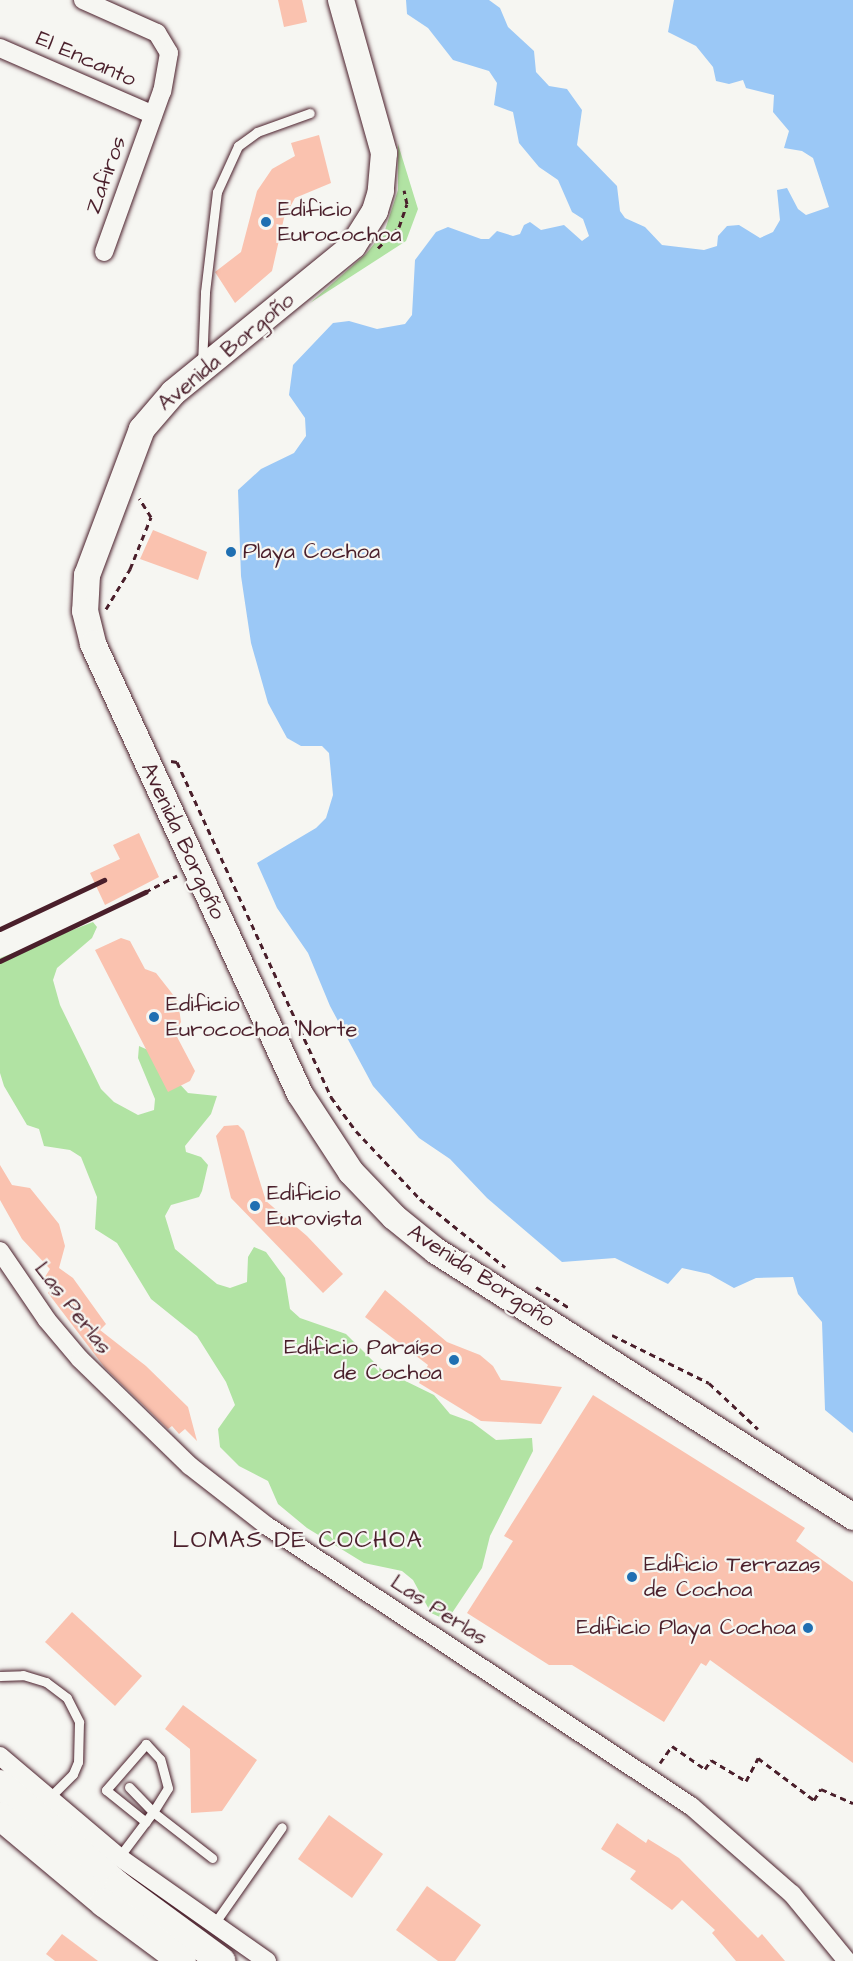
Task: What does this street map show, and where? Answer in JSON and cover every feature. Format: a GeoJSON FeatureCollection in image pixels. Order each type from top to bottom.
{"type":"FeatureCollection","features":[{"type":"Feature","properties":{"kind":"main road","name":"Avenida Borgoño"},"geometry":{"type":"LineString","coordinates":[[341,0],[384,153],[381,191],[375,211],[353,246],[201,370],[162,404],[141,429],[87,574],[88,628],[119,706],[305,1103],[345,1164],[386,1209],[456,1264],[853,1517]]}},
{"type":"Feature","properties":{"kind":"main road"},"geometry":{"type":"LineString","coordinates":[[0,1784],[119,1886],[221,1961]]}},
{"type":"Feature","properties":{"kind":"main road"},"geometry":{"type":"LineString","coordinates":[[0,1816],[104,1903],[182,1961]]}},
{"type":"Feature","properties":{"kind":"street","name":"Zafiros"},"geometry":{"type":"LineString","coordinates":[[83,0],[157,33],[165,42],[170,65],[104,252]]}},
{"type":"Feature","properties":{"kind":"street","name":"El Encanto"},"geometry":{"type":"LineString","coordinates":[[0,48],[153,115]]}},
{"type":"Feature","properties":{"kind":"street","name":"Las Perlas"},"geometry":{"type":"LineString","coordinates":[[0,1251],[47,1320],[80,1359],[190,1466],[267,1526],[691,1806],[805,1906],[847,1961]]}},
{"type":"Feature","properties":{"kind":"street"},"geometry":{"type":"LineString","coordinates":[[0,1756],[119,1857],[267,1961]]}},
{"type":"Feature","properties":{"kind":"lane"},"geometry":{"type":"LineString","coordinates":[[201,370],[205,292],[217,192],[238,146],[257,132],[310,113]]}},
{"type":"Feature","properties":{"kind":"lane"},"geometry":{"type":"LineString","coordinates":[[0,1676],[23,1675],[46,1682],[67,1698],[79,1722],[78,1761],[73,1774],[48,1799]]}},
{"type":"Feature","properties":{"kind":"lane"},"geometry":{"type":"LineString","coordinates":[[119,1857],[146,1822],[168,1788],[160,1759],[146,1744],[106,1790],[146,1822]]}},
{"type":"Feature","properties":{"kind":"lane"},"geometry":{"type":"LineString","coordinates":[[129,1787],[153,1812],[212,1858]]}},
{"type":"Feature","properties":{"kind":"lane"},"geometry":{"type":"LineString","coordinates":[[214,1924],[282,1827]]}},
{"type":"Feature","properties":{"kind":"path"},"geometry":{"type":"LineString","coordinates":[[376,250],[399,227],[407,204],[403,186]]}},
{"type":"Feature","properties":{"kind":"path"},"geometry":{"type":"LineString","coordinates":[[98,616],[112,603],[151,517],[137,496]]}},
{"type":"Feature","properties":{"kind":"path"},"geometry":{"type":"LineString","coordinates":[[145,758],[177,762],[322,1079],[343,1115],[420,1199],[514,1273]]}},
{"type":"Feature","properties":{"kind":"path"},"geometry":{"type":"LineString","coordinates":[[145,892],[195,866]]}},
{"type":"Feature","properties":{"kind":"path"},"geometry":{"type":"LineString","coordinates":[[532,1284],[577,1313]]}},
{"type":"Feature","properties":{"kind":"path"},"geometry":{"type":"LineString","coordinates":[[604,1330],[709,1383],[741,1409],[760,1432]]}},
{"type":"Feature","properties":{"kind":"path"},"geometry":{"type":"LineString","coordinates":[[660,1763],[672,1746],[705,1769],[711,1760],[746,1781],[758,1758],[814,1800],[821,1789],[853,1803]]}},
{"type":"Feature","properties":{"kind":"green space"},"geometry":{"type":"Polygon","coordinates":[[[398,144],[418,209],[406,241],[310,303],[366,254],[385,230],[398,190],[398,144]]]}},
{"type":"Feature","properties":{"kind":"green space"},"geometry":{"type":"Polygon","coordinates":[[[93,922],[97,927],[92,938],[57,968],[53,980],[60,1005],[101,1089],[114,1102],[138,1115],[154,1110],[155,1099],[138,1058],[139,1046],[148,1050],[188,1093],[217,1096],[211,1114],[185,1146],[186,1152],[201,1157],[208,1165],[202,1191],[199,1197],[171,1205],[165,1216],[175,1249],[217,1284],[230,1288],[247,1282],[248,1257],[254,1247],[266,1252],[285,1278],[290,1309],[300,1318],[346,1334],[381,1369],[434,1395],[450,1414],[472,1422],[496,1440],[532,1438],[533,1451],[490,1536],[482,1568],[450,1616],[442,1618],[431,1613],[413,1580],[402,1571],[364,1563],[307,1528],[278,1504],[268,1481],[239,1466],[220,1447],[218,1429],[235,1405],[226,1382],[197,1336],[151,1299],[117,1243],[95,1229],[97,1197],[81,1157],[70,1150],[44,1146],[39,1129],[27,1125],[4,1086],[0,1073],[0,958],[93,922]]]}},
{"type":"Feature","properties":{"kind":"water"},"geometry":{"type":"Polygon","coordinates":[[[406,0],[489,0],[500,8],[508,27],[534,51],[536,72],[549,86],[567,89],[582,110],[577,145],[617,186],[620,211],[625,218],[645,227],[662,245],[704,250],[717,246],[718,236],[727,226],[739,225],[760,238],[773,232],[780,220],[777,190],[787,188],[798,209],[806,215],[829,207],[813,158],[802,151],[784,148],[789,131],[773,112],[774,95],[746,88],[743,80],[729,84],[716,81],[713,67],[696,46],[668,32],[674,0],[853,0],[853,1433],[825,1410],[822,1322],[798,1294],[793,1277],[756,1278],[734,1288],[709,1274],[682,1268],[668,1284],[615,1258],[562,1262],[487,1198],[450,1159],[419,1138],[373,1086],[330,1006],[308,953],[277,908],[257,863],[316,828],[326,818],[333,795],[329,753],[322,746],[301,746],[287,738],[268,703],[251,643],[241,576],[238,490],[261,469],[294,453],[306,436],[305,418],[289,395],[293,365],[333,323],[349,321],[377,329],[405,324],[412,315],[415,260],[436,232],[448,227],[481,239],[489,239],[497,231],[513,236],[520,234],[524,225],[530,222],[541,230],[564,225],[582,241],[589,236],[583,219],[572,212],[558,180],[539,167],[519,143],[513,112],[494,105],[497,83],[489,71],[453,60],[428,28],[407,14],[406,0]]]}},
{"type":"Feature","properties":{"kind":"building"},"geometry":{"type":"Polygon","coordinates":[[[278,0],[302,0],[307,22],[284,27],[278,0]]]}},
{"type":"Feature","properties":{"kind":"building","name":"Edificio Eurocochoa"},"geometry":{"type":"Polygon","coordinates":[[[319,135],[331,183],[295,198],[284,218],[272,271],[235,303],[215,272],[241,252],[257,191],[272,169],[295,156],[291,143],[319,135]]]}},
{"type":"Feature","properties":{"kind":"building"},"geometry":{"type":"Polygon","coordinates":[[[153,530],[207,552],[198,580],[140,559],[153,530]]]}},
{"type":"Feature","properties":{"kind":"building"},"geometry":{"type":"Polygon","coordinates":[[[139,833],[159,877],[105,905],[90,873],[120,859],[113,845],[139,833]]]}},
{"type":"Feature","properties":{"kind":"building","name":"Edificio Eurocochoa Norte"},"geometry":{"type":"Polygon","coordinates":[[[121,938],[130,941],[145,969],[156,973],[178,1001],[181,1022],[175,1033],[195,1071],[190,1081],[168,1092],[95,950],[121,938]]]}},
{"type":"Feature","properties":{"kind":"building","name":"Edificio Eurovista"},"geometry":{"type":"Polygon","coordinates":[[[238,1125],[244,1131],[266,1201],[307,1236],[343,1274],[323,1293],[231,1198],[216,1136],[224,1126],[238,1125]]]}},
{"type":"Feature","properties":{"kind":"building"},"geometry":{"type":"Polygon","coordinates":[[[0,1165],[12,1185],[30,1188],[59,1224],[65,1246],[59,1268],[73,1278],[106,1324],[100,1330],[146,1366],[188,1407],[197,1441],[185,1429],[179,1434],[172,1426],[168,1429],[105,1368],[48,1293],[51,1289],[43,1280],[50,1269],[22,1239],[0,1200],[0,1165]]]}},
{"type":"Feature","properties":{"kind":"building","name":"Edificio Paraíso de Cochoa"},"geometry":{"type":"Polygon","coordinates":[[[385,1290],[447,1342],[480,1355],[493,1366],[501,1380],[562,1387],[541,1424],[481,1421],[419,1383],[428,1365],[365,1317],[385,1290]]]}},
{"type":"Feature","properties":{"kind":"building","name":"Edificio Terrazas de Cochoa"},"geometry":{"type":"Polygon","coordinates":[[[593,1395],[805,1528],[796,1541],[853,1582],[853,1763],[710,1660],[706,1666],[701,1663],[664,1722],[572,1665],[549,1665],[467,1613],[513,1541],[504,1536],[593,1395]]]}},
{"type":"Feature","properties":{"kind":"building"},"geometry":{"type":"Polygon","coordinates":[[[72,1612],[142,1676],[115,1706],[45,1642],[72,1612]]]}},
{"type":"Feature","properties":{"kind":"building"},"geometry":{"type":"Polygon","coordinates":[[[183,1705],[257,1760],[222,1811],[191,1813],[190,1749],[165,1729],[183,1705]]]}},
{"type":"Feature","properties":{"kind":"building"},"geometry":{"type":"Polygon","coordinates":[[[329,1815],[383,1854],[352,1898],[298,1859],[329,1815]]]}},
{"type":"Feature","properties":{"kind":"building"},"geometry":{"type":"Polygon","coordinates":[[[617,1823],[646,1843],[648,1839],[679,1858],[758,1938],[762,1934],[785,1961],[736,1961],[712,1933],[715,1930],[682,1900],[672,1910],[630,1879],[636,1871],[601,1849],[617,1823]]]}},
{"type":"Feature","properties":{"kind":"building"},"geometry":{"type":"Polygon","coordinates":[[[427,1886],[481,1925],[455,1961],[438,1961],[396,1930],[427,1886]]]}},
{"type":"Feature","properties":{"kind":"building"},"geometry":{"type":"Polygon","coordinates":[[[62,1934],[98,1961],[55,1961],[46,1954],[62,1934]]]}},
{"type":"Feature","properties":{"kind":"railway"},"geometry":{"type":"LineString","coordinates":[[0,929],[104,880]]}},
{"type":"Feature","properties":{"kind":"railway"},"geometry":{"type":"LineString","coordinates":[[0,961],[145,892]]}},
{"type":"Feature","properties":{"kind":"place","name":"Edificio Eurocochoa"},"geometry":{"type":"Point","coordinates":[266,222]}},
{"type":"Feature","properties":{"kind":"place","name":"Playa Cochoa"},"geometry":{"type":"Point","coordinates":[231,552]}},
{"type":"Feature","properties":{"kind":"place","name":"Edificio Eurocochoa Norte"},"geometry":{"type":"Point","coordinates":[154,1017]}},
{"type":"Feature","properties":{"kind":"place","name":"Edificio Eurovista"},"geometry":{"type":"Point","coordinates":[255,1206]}},
{"type":"Feature","properties":{"kind":"place","name":"Edificio Paraíso de Cochoa"},"geometry":{"type":"Point","coordinates":[454,1360]}},
{"type":"Feature","properties":{"kind":"place","name":"Edificio Terrazas de Cochoa"},"geometry":{"type":"Point","coordinates":[632,1577]}},
{"type":"Feature","properties":{"kind":"place","name":"Edificio Playa Cochoa"},"geometry":{"type":"Point","coordinates":[808,1628]}},
{"type":"Feature","properties":{"kind":"district","name":"LOMAS DE COCHOA"},"geometry":{"type":"Point","coordinates":[298,1541]}}]}
